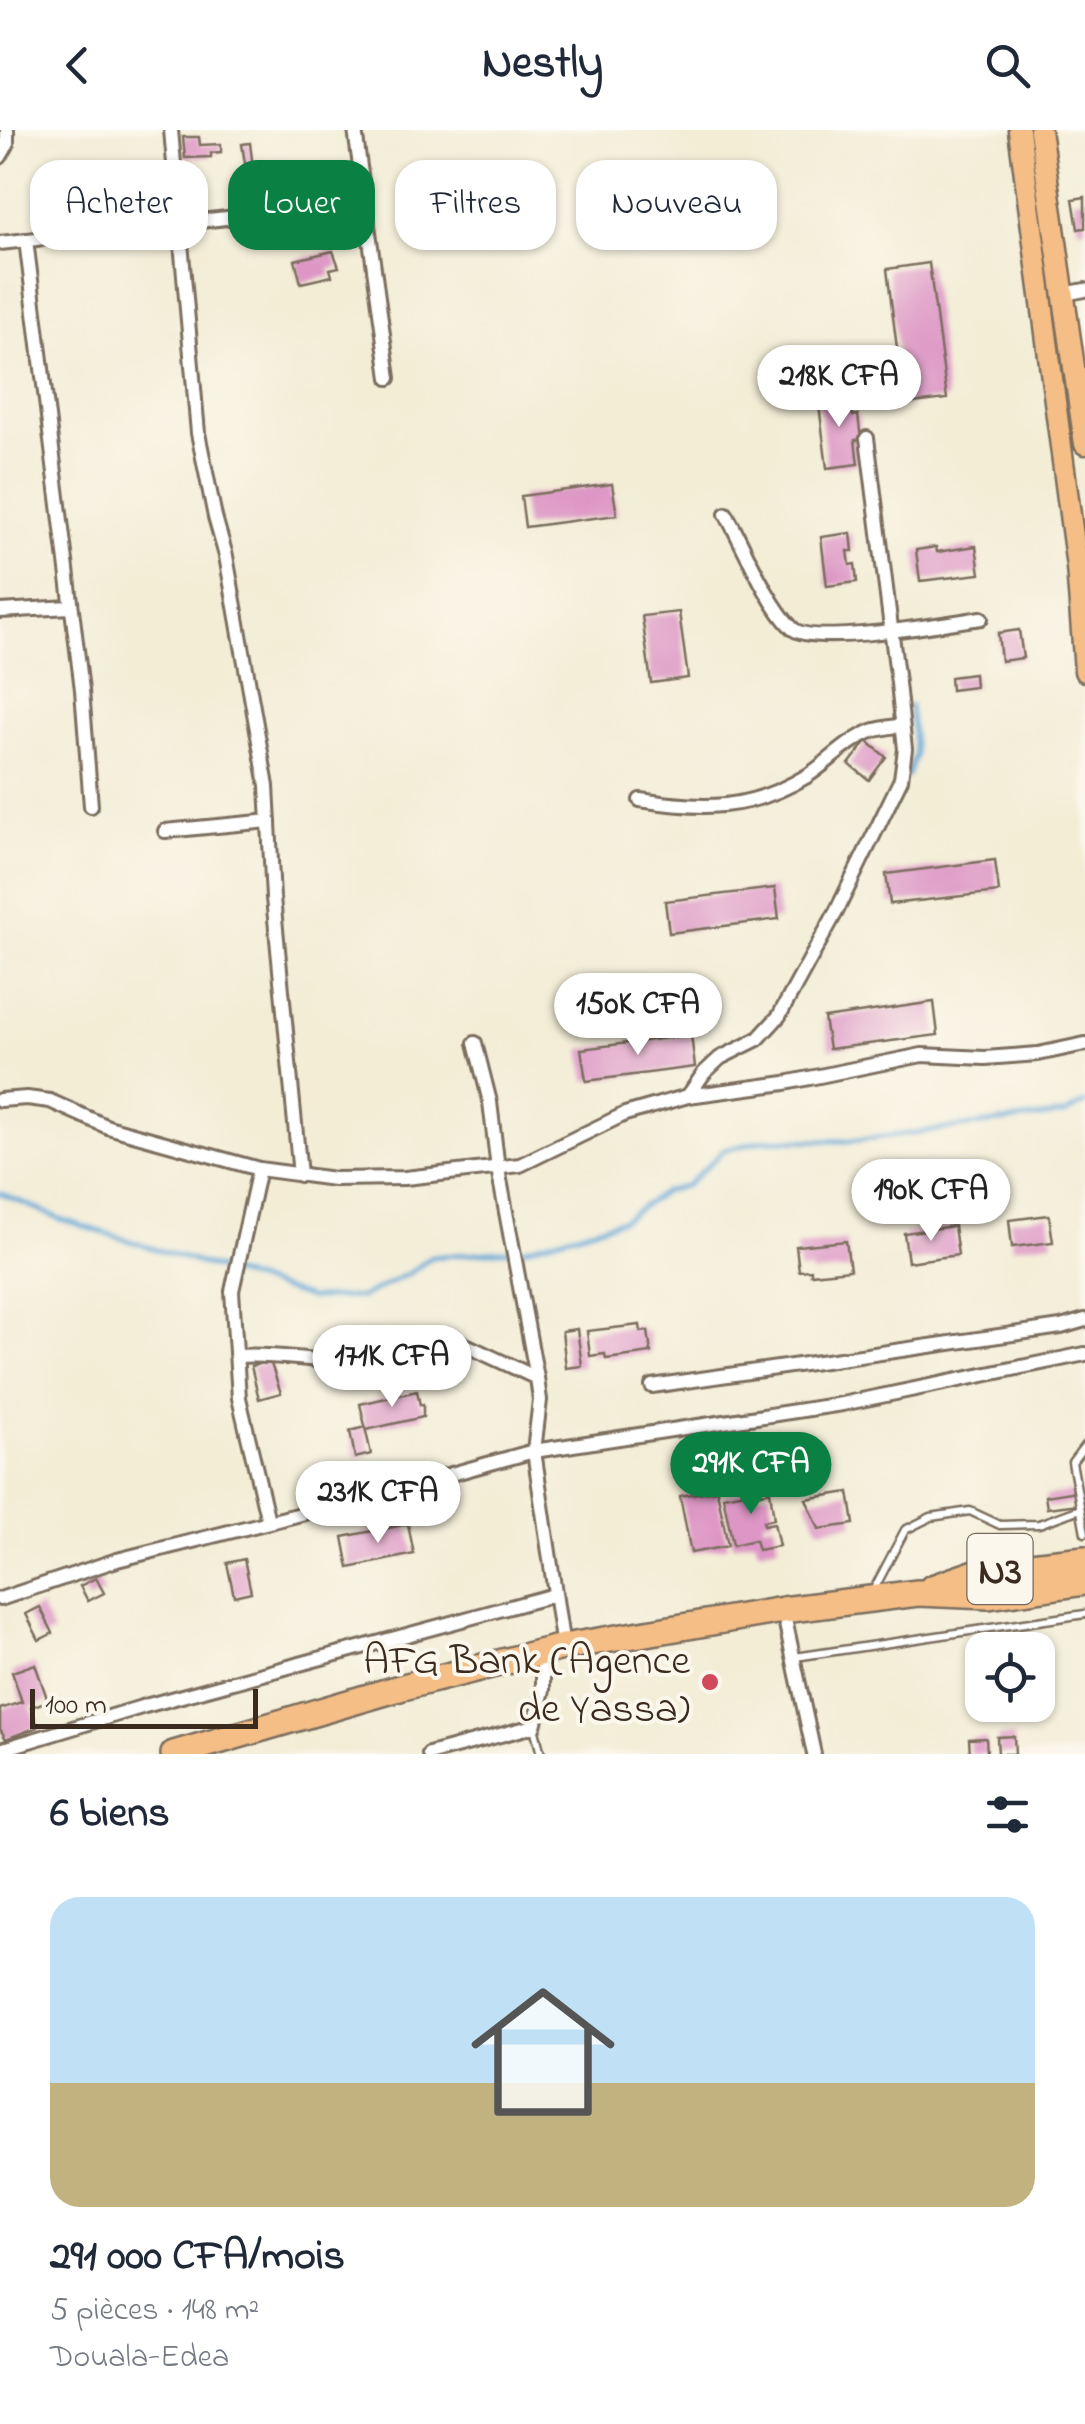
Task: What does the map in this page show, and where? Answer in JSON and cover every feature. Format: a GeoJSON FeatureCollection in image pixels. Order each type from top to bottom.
{"type":"FeatureCollection","features":[{"type":"Feature","properties":{"kind":"highway","name":"N3"},"geometry":{"type":"LineString","coordinates":[[174,1754],[403,1687],[553,1649],[783,1610],[918,1592],[984,1570],[1085,1559]]}},
{"type":"Feature","properties":{"kind":"highway","name":"N3"},"geometry":{"type":"LineString","coordinates":[[918,1592],[989,1596],[1085,1582]]}},
{"type":"Feature","properties":{"kind":"main road"},"geometry":{"type":"LineString","coordinates":[[1019,130],[1082,608],[1085,671]]}},
{"type":"Feature","properties":{"kind":"main road"},"geometry":{"type":"LineString","coordinates":[[1040,130],[1074,292],[1085,444]]}},
{"type":"Feature","properties":{"kind":"street"},"geometry":{"type":"LineString","coordinates":[[0,157],[7,145],[8,130]]}},
{"type":"Feature","properties":{"kind":"street"},"geometry":{"type":"LineString","coordinates":[[170,130],[173,160]]}},
{"type":"Feature","properties":{"kind":"street"},"geometry":{"type":"LineString","coordinates":[[355,130],[358,160]]}},
{"type":"Feature","properties":{"kind":"street"},"geometry":{"type":"LineString","coordinates":[[26,240],[82,690],[92,806]]}},
{"type":"Feature","properties":{"kind":"street"},"geometry":{"type":"LineString","coordinates":[[0,243],[30,240]]}},
{"type":"Feature","properties":{"kind":"street"},"geometry":{"type":"LineString","coordinates":[[181,250],[198,433],[226,556],[267,786],[300,1175]]}},
{"type":"Feature","properties":{"kind":"street"},"geometry":{"type":"LineString","coordinates":[[370,250],[389,378]]}},
{"type":"Feature","properties":{"kind":"street"},"geometry":{"type":"LineString","coordinates":[[688,1096],[720,1058],[758,1039],[779,1016],[836,912],[901,779],[905,749],[867,438]]}},
{"type":"Feature","properties":{"kind":"street"},"geometry":{"type":"LineString","coordinates":[[726,514],[778,610],[794,630],[807,636],[981,618]]}},
{"type":"Feature","properties":{"kind":"street"},"geometry":{"type":"LineString","coordinates":[[0,612],[70,606]]}},
{"type":"Feature","properties":{"kind":"street"},"geometry":{"type":"LineString","coordinates":[[640,800],[686,807],[746,804],[772,795],[809,774],[872,732],[902,724]]}},
{"type":"Feature","properties":{"kind":"street"},"geometry":{"type":"LineString","coordinates":[[165,831],[269,821]]}},
{"type":"Feature","properties":{"kind":"street"},"geometry":{"type":"LineString","coordinates":[[429,1754],[534,1726],[553,1649],[554,1596],[534,1451],[540,1400],[498,1169],[490,1102],[475,1043]]}},
{"type":"Feature","properties":{"kind":"street"},"geometry":{"type":"LineString","coordinates":[[0,1100],[50,1101],[108,1127],[259,1169],[334,1179],[405,1178],[520,1165],[625,1114],[688,1096],[785,1082],[922,1054],[985,1058],[1038,1054],[1085,1044]]}},
{"type":"Feature","properties":{"kind":"street"},"geometry":{"type":"LineString","coordinates":[[259,1169],[232,1291],[239,1398],[268,1521]]}},
{"type":"Feature","properties":{"kind":"street"},"geometry":{"type":"LineString","coordinates":[[652,1386],[1061,1327],[1085,1320]]}},
{"type":"Feature","properties":{"kind":"street"},"geometry":{"type":"LineString","coordinates":[[238,1356],[268,1354],[338,1361],[369,1358],[443,1340],[457,1342],[537,1378]]}},
{"type":"Feature","properties":{"kind":"street"},"geometry":{"type":"LineString","coordinates":[[0,1599],[116,1560],[369,1498],[534,1451],[842,1404],[1085,1354]]}},
{"type":"Feature","properties":{"kind":"street"},"geometry":{"type":"LineString","coordinates":[[0,1750],[145,1706],[554,1596]]}},
{"type":"Feature","properties":{"kind":"street"},"geometry":{"type":"LineString","coordinates":[[783,1610],[814,1754]]}},
{"type":"Feature","properties":{"kind":"lane"},"geometry":{"type":"LineString","coordinates":[[1085,1444],[1072,1462],[1085,1533]]}},
{"type":"Feature","properties":{"kind":"lane"},"geometry":{"type":"LineString","coordinates":[[870,1599],[905,1530],[931,1517],[970,1512],[1000,1525],[1038,1524],[1080,1509]]}},
{"type":"Feature","properties":{"kind":"lane"},"geometry":{"type":"LineString","coordinates":[[795,1657],[1085,1614]]}},
{"type":"Feature","properties":{"kind":"lane"},"geometry":{"type":"LineString","coordinates":[[534,1726],[541,1754]]}},
{"type":"Feature","properties":{"kind":"building"},"geometry":{"type":"Polygon","coordinates":[[[183,137],[199,137],[200,145],[221,144],[221,152],[211,153],[211,157],[185,158],[183,137]]]}},
{"type":"Feature","properties":{"kind":"building"},"geometry":{"type":"Polygon","coordinates":[[[250,143],[252,160],[244,160],[242,144],[250,143]]]}},
{"type":"Feature","properties":{"kind":"building"},"geometry":{"type":"Polygon","coordinates":[[[1085,197],[1085,228],[1078,229],[1073,199],[1085,197]]]}},
{"type":"Feature","properties":{"kind":"building"},"geometry":{"type":"Polygon","coordinates":[[[333,251],[339,267],[330,269],[332,276],[301,283],[295,260],[333,251]]]}},
{"type":"Feature","properties":{"kind":"building"},"geometry":{"type":"Polygon","coordinates":[[[929,263],[947,399],[904,404],[887,269],[929,263]]]}},
{"type":"Feature","properties":{"kind":"building"},"geometry":{"type":"Polygon","coordinates":[[[850,393],[861,439],[855,440],[858,464],[827,468],[818,397],[850,393]]]}},
{"type":"Feature","properties":{"kind":"building"},"geometry":{"type":"Polygon","coordinates":[[[612,484],[617,515],[525,527],[521,496],[612,484]]]}},
{"type":"Feature","properties":{"kind":"building"},"geometry":{"type":"Polygon","coordinates":[[[851,533],[853,551],[848,551],[850,565],[855,564],[857,582],[827,586],[821,537],[851,533]]]}},
{"type":"Feature","properties":{"kind":"building"},"geometry":{"type":"Polygon","coordinates":[[[976,546],[980,574],[920,581],[916,550],[936,547],[937,552],[976,546]]]}},
{"type":"Feature","properties":{"kind":"building"},"geometry":{"type":"Polygon","coordinates":[[[679,612],[688,678],[651,683],[642,616],[679,612]]]}},
{"type":"Feature","properties":{"kind":"building"},"geometry":{"type":"Polygon","coordinates":[[[1019,630],[1023,658],[1001,661],[998,633],[1019,630]]]}},
{"type":"Feature","properties":{"kind":"building"},"geometry":{"type":"Polygon","coordinates":[[[974,674],[975,687],[951,690],[950,677],[974,674]]]}},
{"type":"Feature","properties":{"kind":"building"},"geometry":{"type":"Polygon","coordinates":[[[867,741],[886,757],[869,780],[849,764],[867,741]]]}},
{"type":"Feature","properties":{"kind":"building"},"geometry":{"type":"Polygon","coordinates":[[[995,860],[999,892],[890,904],[886,874],[995,860]]]}},
{"type":"Feature","properties":{"kind":"building"},"geometry":{"type":"Polygon","coordinates":[[[775,888],[779,919],[669,933],[665,901],[775,888]]]}},
{"type":"Feature","properties":{"kind":"building"},"geometry":{"type":"Polygon","coordinates":[[[934,1002],[938,1035],[829,1049],[824,1018],[934,1002]]]}},
{"type":"Feature","properties":{"kind":"building"},"geometry":{"type":"Polygon","coordinates":[[[691,1035],[695,1067],[586,1081],[581,1049],[691,1035]]]}},
{"type":"Feature","properties":{"kind":"building"},"geometry":{"type":"Polygon","coordinates":[[[1049,1215],[1053,1242],[1012,1247],[1009,1220],[1049,1215]]]}},
{"type":"Feature","properties":{"kind":"building"},"geometry":{"type":"Polygon","coordinates":[[[954,1226],[958,1255],[908,1262],[904,1233],[954,1226]]]}},
{"type":"Feature","properties":{"kind":"building"},"geometry":{"type":"Polygon","coordinates":[[[846,1241],[850,1270],[811,1274],[811,1270],[799,1271],[796,1246],[846,1241]]]}},
{"type":"Feature","properties":{"kind":"building"},"geometry":{"type":"Polygon","coordinates":[[[640,1325],[641,1332],[648,1331],[651,1353],[606,1359],[605,1354],[590,1356],[587,1331],[640,1325]]]}},
{"type":"Feature","properties":{"kind":"building"},"geometry":{"type":"Polygon","coordinates":[[[577,1329],[582,1366],[566,1368],[562,1331],[577,1329]]]}},
{"type":"Feature","properties":{"kind":"building"},"geometry":{"type":"Polygon","coordinates":[[[270,1361],[281,1393],[259,1399],[251,1366],[270,1361]]]}},
{"type":"Feature","properties":{"kind":"building"},"geometry":{"type":"Polygon","coordinates":[[[417,1391],[423,1417],[366,1430],[360,1404],[417,1391]]]}},
{"type":"Feature","properties":{"kind":"building"},"geometry":{"type":"Polygon","coordinates":[[[365,1427],[371,1454],[355,1458],[350,1431],[365,1427]]]}},
{"type":"Feature","properties":{"kind":"building"},"geometry":{"type":"Polygon","coordinates":[[[754,1480],[757,1494],[770,1491],[774,1519],[763,1521],[764,1525],[774,1523],[779,1546],[758,1550],[755,1540],[733,1545],[723,1496],[746,1492],[743,1482],[754,1480]]]}},
{"type":"Feature","properties":{"kind":"building"},"geometry":{"type":"Polygon","coordinates":[[[717,1490],[728,1546],[691,1553],[680,1496],[717,1490]]]}},
{"type":"Feature","properties":{"kind":"building"},"geometry":{"type":"Polygon","coordinates":[[[1077,1491],[1079,1504],[1047,1508],[1045,1496],[1077,1491]]]}},
{"type":"Feature","properties":{"kind":"building"},"geometry":{"type":"Polygon","coordinates":[[[849,1492],[854,1524],[819,1529],[806,1499],[849,1492]]]}},
{"type":"Feature","properties":{"kind":"building"},"geometry":{"type":"Polygon","coordinates":[[[408,1524],[414,1554],[349,1568],[343,1537],[408,1524]]]}},
{"type":"Feature","properties":{"kind":"building"},"geometry":{"type":"Polygon","coordinates":[[[244,1559],[251,1592],[234,1596],[227,1563],[244,1559]]]}},
{"type":"Feature","properties":{"kind":"building"},"geometry":{"type":"Polygon","coordinates":[[[96,1578],[104,1593],[88,1601],[80,1586],[96,1578]]]}},
{"type":"Feature","properties":{"kind":"building"},"geometry":{"type":"Polygon","coordinates":[[[40,1607],[53,1633],[39,1640],[26,1614],[40,1607]]]}},
{"type":"Feature","properties":{"kind":"building"},"geometry":{"type":"Polygon","coordinates":[[[35,1664],[48,1701],[31,1707],[38,1727],[6,1739],[0,1729],[0,1709],[22,1702],[12,1672],[35,1664]]]}},
{"type":"Feature","properties":{"kind":"building"},"geometry":{"type":"Polygon","coordinates":[[[1014,1736],[1015,1754],[998,1754],[997,1737],[1014,1736]]]}},
{"type":"Feature","properties":{"kind":"building"},"geometry":{"type":"Polygon","coordinates":[[[986,1738],[987,1754],[970,1754],[969,1739],[986,1738]]]}},
{"type":"Feature","properties":{"kind":"waterway"},"geometry":{"type":"LineString","coordinates":[[907,776],[915,755],[910,706]]}},
{"type":"Feature","properties":{"kind":"waterway"},"geometry":{"type":"LineString","coordinates":[[0,1193],[60,1219],[310,1298],[362,1297],[431,1257],[522,1249],[622,1220],[664,1192],[687,1185],[724,1150],[766,1140],[850,1141],[1065,1114],[1085,1103]]}},
{"type":"Feature","properties":{"kind":"place","name":"AFG Bank (Agence de Yassa)"},"geometry":{"type":"Point","coordinates":[710,1682]}}]}
